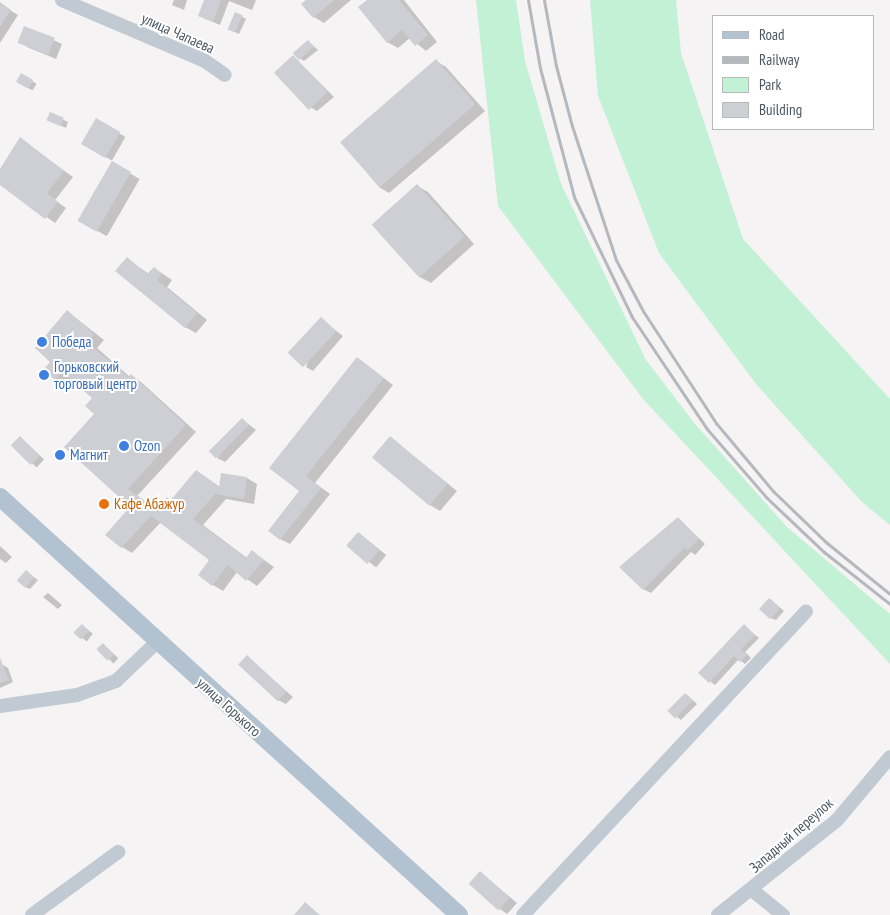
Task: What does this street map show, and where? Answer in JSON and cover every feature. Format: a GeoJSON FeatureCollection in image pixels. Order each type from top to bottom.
{"type":"FeatureCollection","features":[{"type":"Feature","properties":{"kind":"main road","name":"улица Горького"},"geometry":{"type":"LineString","coordinates":[[0,497],[459,915]]}},
{"type":"Feature","properties":{"kind":"street","name":"улица Чапаева"},"geometry":{"type":"LineString","coordinates":[[62,0],[205,61],[225,75]]}},
{"type":"Feature","properties":{"kind":"street"},"geometry":{"type":"LineString","coordinates":[[523,915],[806,612]]}},
{"type":"Feature","properties":{"kind":"street"},"geometry":{"type":"LineString","coordinates":[[0,706],[77,695],[116,681],[157,642]]}},
{"type":"Feature","properties":{"kind":"street","name":"Западный переулок"},"geometry":{"type":"LineString","coordinates":[[718,915],[752,890],[837,820],[890,757]]}},
{"type":"Feature","properties":{"kind":"street"},"geometry":{"type":"LineString","coordinates":[[32,915],[118,852]]}},
{"type":"Feature","properties":{"kind":"street","name":"Западный переулок"},"geometry":{"type":"LineString","coordinates":[[752,890],[783,915]]}},
{"type":"Feature","properties":{"kind":"green space"},"geometry":{"type":"Polygon","coordinates":[[[476,0],[516,0],[525,61],[561,184],[646,360],[695,424],[787,527],[890,614],[890,664],[643,399],[498,206],[476,0]]]}},
{"type":"Feature","properties":{"kind":"green space"},"geometry":{"type":"Polygon","coordinates":[[[590,0],[676,0],[681,53],[743,239],[890,399],[890,525],[862,502],[756,384],[659,253],[598,96],[590,0]]]}},
{"type":"Feature","properties":{"kind":"building"},"geometry":{"type":"Polygon","coordinates":[[[204,0],[221,0],[213,22],[198,16],[204,0]]]}},
{"type":"Feature","properties":{"kind":"building"},"geometry":{"type":"Polygon","coordinates":[[[306,0],[334,0],[313,18],[301,4],[306,0]]]}},
{"type":"Feature","properties":{"kind":"building"},"geometry":{"type":"Polygon","coordinates":[[[367,0],[399,0],[428,35],[415,46],[402,30],[387,43],[358,7],[367,0]]]}},
{"type":"Feature","properties":{"kind":"building"},"geometry":{"type":"Polygon","coordinates":[[[0,2],[11,10],[0,27],[0,2]]]}},
{"type":"Feature","properties":{"kind":"building"},"geometry":{"type":"Polygon","coordinates":[[[235,12],[242,15],[235,33],[228,29],[235,12]]]}},
{"type":"Feature","properties":{"kind":"building"},"geometry":{"type":"Polygon","coordinates":[[[24,26],[55,38],[48,55],[18,43],[24,26]]]}},
{"type":"Feature","properties":{"kind":"building"},"geometry":{"type":"Polygon","coordinates":[[[308,40],[314,47],[299,60],[293,53],[308,40]]]}},
{"type":"Feature","properties":{"kind":"building"},"geometry":{"type":"Polygon","coordinates":[[[293,55],[328,92],[309,110],[274,73],[293,55]]]}},
{"type":"Feature","properties":{"kind":"building"},"geometry":{"type":"Polygon","coordinates":[[[436,59],[475,104],[380,188],[340,142],[436,59]]]}},
{"type":"Feature","properties":{"kind":"building"},"geometry":{"type":"Polygon","coordinates":[[[21,73],[33,80],[28,89],[16,82],[21,73]]]}},
{"type":"Feature","properties":{"kind":"building"},"geometry":{"type":"Polygon","coordinates":[[[50,112],[64,118],[60,126],[46,120],[50,112]]]}},
{"type":"Feature","properties":{"kind":"building"},"geometry":{"type":"Polygon","coordinates":[[[96,118],[120,132],[105,158],[81,144],[96,118]]]}},
{"type":"Feature","properties":{"kind":"building"},"geometry":{"type":"Polygon","coordinates":[[[20,137],[64,171],[47,193],[58,202],[45,219],[0,185],[0,169],[20,137]]]}},
{"type":"Feature","properties":{"kind":"building"},"geometry":{"type":"Polygon","coordinates":[[[112,161],[131,172],[97,232],[78,221],[112,161]]]}},
{"type":"Feature","properties":{"kind":"building"},"geometry":{"type":"Polygon","coordinates":[[[417,184],[465,237],[419,278],[372,225],[417,184]]]}},
{"type":"Feature","properties":{"kind":"building"},"geometry":{"type":"Polygon","coordinates":[[[127,257],[147,274],[154,267],[162,274],[157,280],[197,313],[185,328],[115,271],[127,257]]]}},
{"type":"Feature","properties":{"kind":"building"},"geometry":{"type":"Polygon","coordinates":[[[67,310],[94,334],[87,342],[128,377],[131,374],[186,425],[128,489],[156,509],[167,497],[170,501],[196,470],[219,487],[221,473],[247,477],[244,499],[215,494],[193,519],[246,558],[252,550],[264,560],[246,581],[228,565],[212,586],[198,575],[209,560],[151,516],[121,548],[105,535],[130,507],[64,447],[94,414],[85,406],[92,398],[62,372],[55,380],[43,370],[50,362],[35,348],[67,310]]]}},
{"type":"Feature","properties":{"kind":"building"},"geometry":{"type":"Polygon","coordinates":[[[321,317],[336,331],[303,367],[288,353],[321,317]]]}},
{"type":"Feature","properties":{"kind":"building"},"geometry":{"type":"Polygon","coordinates":[[[357,357],[384,378],[306,476],[321,488],[280,540],[268,531],[299,491],[269,468],[357,357]]]}},
{"type":"Feature","properties":{"kind":"building"},"geometry":{"type":"Polygon","coordinates":[[[242,418],[249,425],[216,458],[209,451],[242,418]]]}},
{"type":"Feature","properties":{"kind":"building"},"geometry":{"type":"Polygon","coordinates":[[[20,436],[40,456],[31,465],[11,445],[20,436]]]}},
{"type":"Feature","properties":{"kind":"building"},"geometry":{"type":"Polygon","coordinates":[[[390,436],[447,484],[429,506],[372,457],[390,436]]]}},
{"type":"Feature","properties":{"kind":"building"},"geometry":{"type":"Polygon","coordinates":[[[678,517],[699,539],[687,551],[685,547],[643,590],[619,567],[678,517]]]}},
{"type":"Feature","properties":{"kind":"building"},"geometry":{"type":"Polygon","coordinates":[[[358,532],[379,550],[367,564],[346,546],[358,532]]]}},
{"type":"Feature","properties":{"kind":"building"},"geometry":{"type":"Polygon","coordinates":[[[26,570],[34,577],[25,588],[17,581],[26,570]]]}},
{"type":"Feature","properties":{"kind":"building"},"geometry":{"type":"Polygon","coordinates":[[[769,598],[780,608],[770,619],[759,609],[769,598]]]}},
{"type":"Feature","properties":{"kind":"building"},"geometry":{"type":"Polygon","coordinates":[[[82,624],[89,631],[81,640],[74,632],[82,624]]]}},
{"type":"Feature","properties":{"kind":"building"},"geometry":{"type":"Polygon","coordinates":[[[744,624],[755,635],[741,649],[747,655],[740,662],[734,656],[709,683],[698,673],[744,624]]]}},
{"type":"Feature","properties":{"kind":"building"},"geometry":{"type":"Polygon","coordinates":[[[103,643],[114,655],[107,661],[96,649],[103,643]]]}},
{"type":"Feature","properties":{"kind":"building"},"geometry":{"type":"Polygon","coordinates":[[[247,655],[286,692],[278,701],[238,665],[247,655]]]}},
{"type":"Feature","properties":{"kind":"building"},"geometry":{"type":"Polygon","coordinates":[[[0,658],[9,680],[0,683],[0,658]]]}},
{"type":"Feature","properties":{"kind":"building"},"geometry":{"type":"Polygon","coordinates":[[[685,693],[693,701],[675,718],[667,711],[685,693]]]}},
{"type":"Feature","properties":{"kind":"building"},"geometry":{"type":"Polygon","coordinates":[[[480,871],[510,898],[498,910],[469,884],[480,871]]]}},
{"type":"Feature","properties":{"kind":"building"},"geometry":{"type":"Polygon","coordinates":[[[305,902],[320,915],[294,915],[305,902]]]}},
{"type":"Feature","properties":{"kind":"railway"},"geometry":{"type":"LineString","coordinates":[[528,0],[540,68],[574,197],[632,317],[707,429],[767,498],[824,552],[890,604]]}},
{"type":"Feature","properties":{"kind":"railway"},"geometry":{"type":"LineString","coordinates":[[544,0],[556,66],[572,126],[616,260],[643,311],[716,423],[774,492],[827,543],[890,594]]}},
{"type":"Feature","properties":{"kind":"place","name":"Победа"},"geometry":{"type":"Point","coordinates":[42,342]}},
{"type":"Feature","properties":{"kind":"place","name":"Горьковский торговый центр"},"geometry":{"type":"Point","coordinates":[44,375]}},
{"type":"Feature","properties":{"kind":"place","name":"Ozon"},"geometry":{"type":"Point","coordinates":[124,446]}},
{"type":"Feature","properties":{"kind":"place","name":"Магнит"},"geometry":{"type":"Point","coordinates":[60,455]}},
{"type":"Feature","properties":{"kind":"place","name":"Кафе Абажур"},"geometry":{"type":"Point","coordinates":[104,504]}}]}
